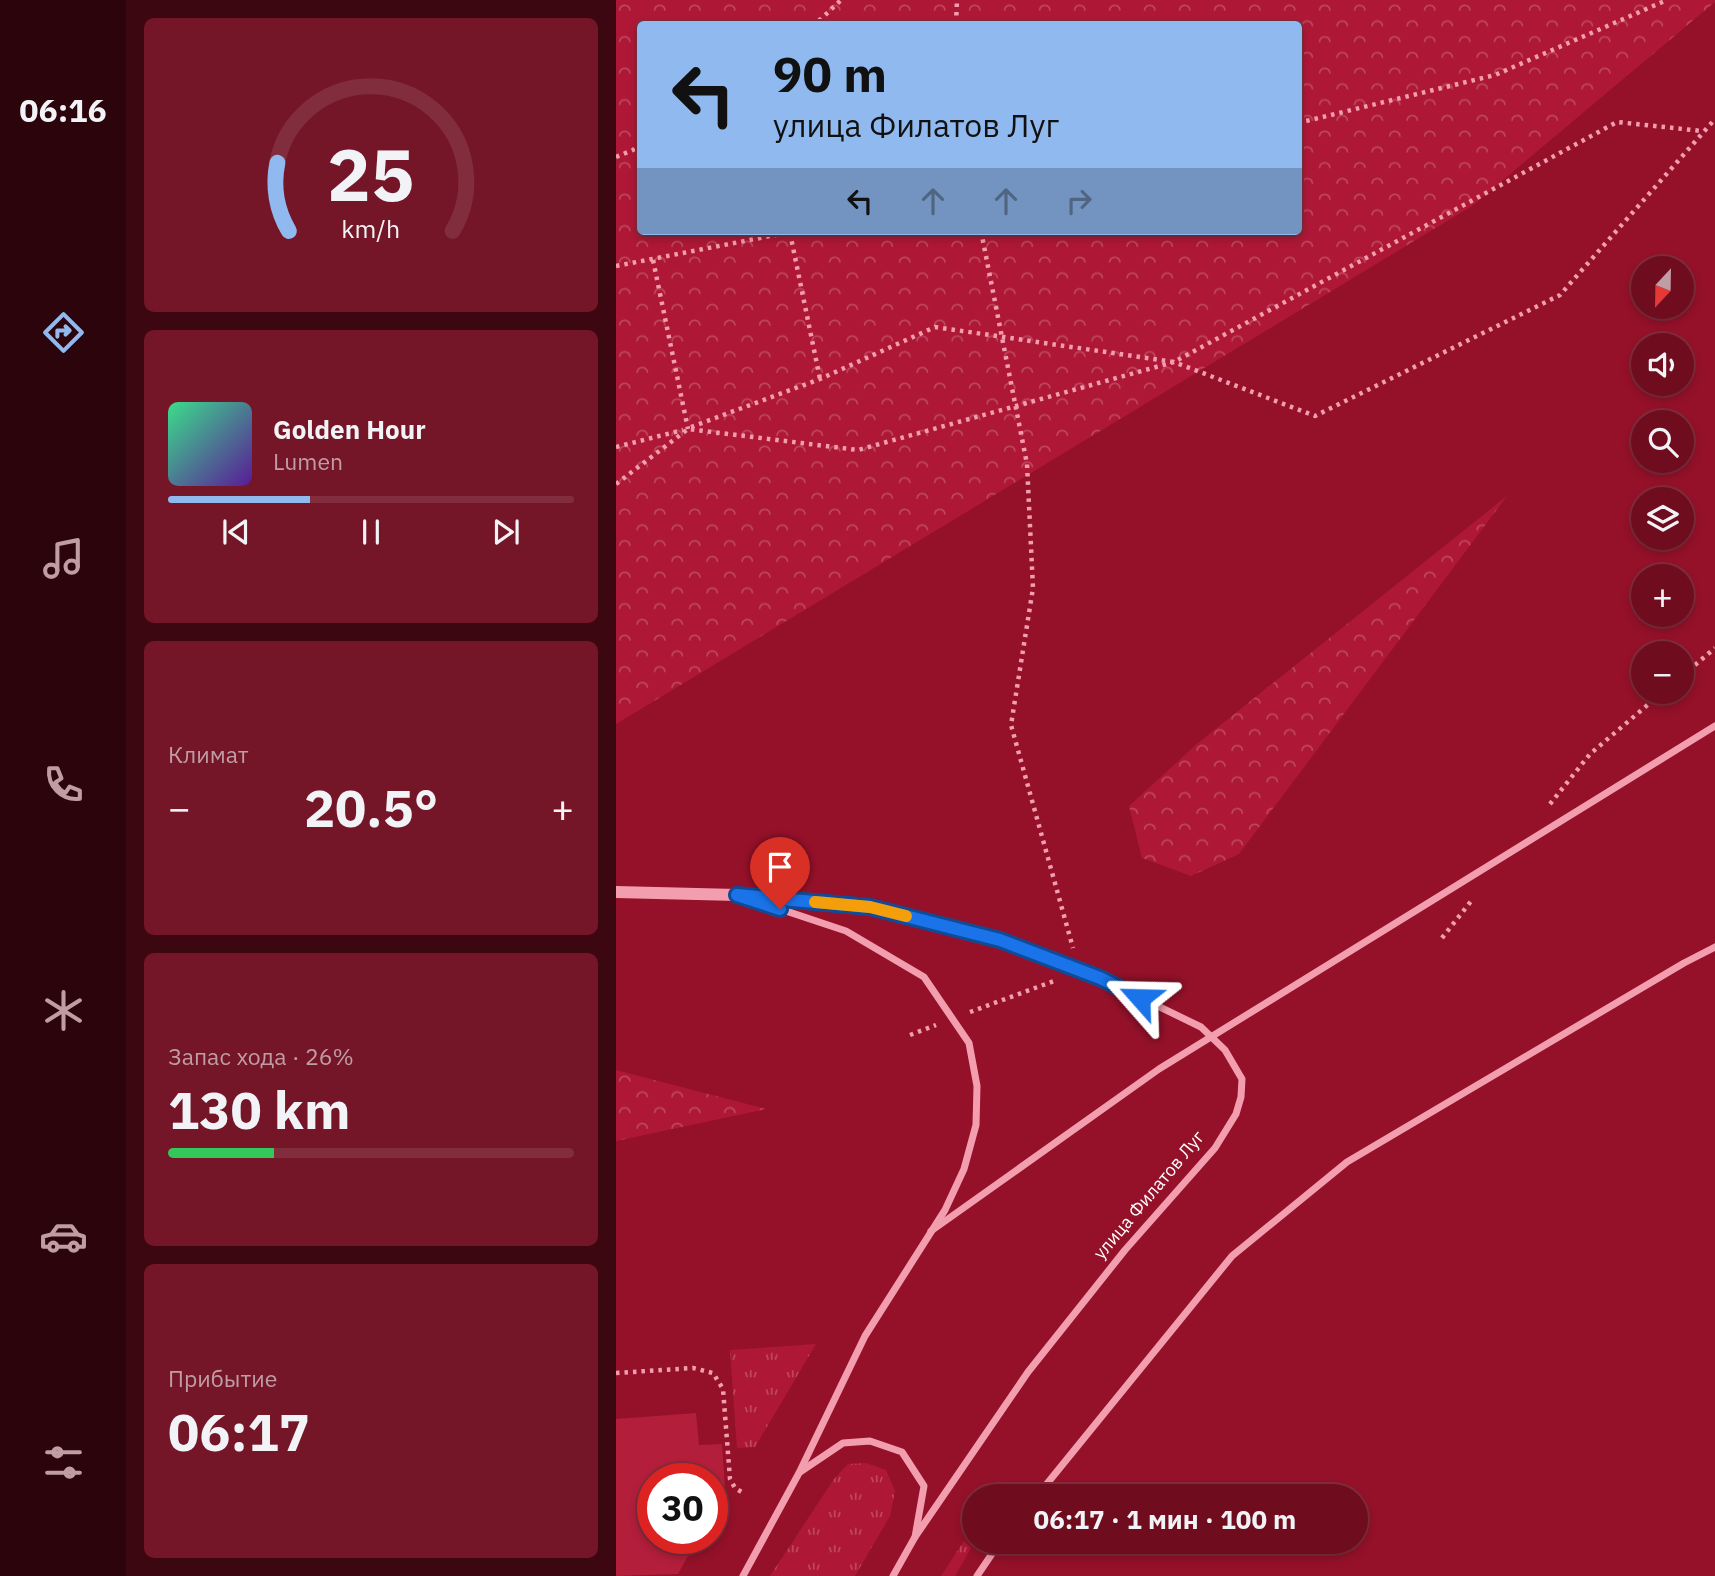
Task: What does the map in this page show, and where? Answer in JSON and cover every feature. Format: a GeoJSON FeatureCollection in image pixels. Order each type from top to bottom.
{"type":"FeatureCollection","features":[{"type":"Feature","properties":{"kind":"street"},"geometry":{"type":"LineString","coordinates":[[931,1231],[1159,1069],[1715,726]]}},
{"type":"Feature","properties":{"kind":"street","name":"улица Филатов Луг"},"geometry":{"type":"LineString","coordinates":[[616,892],[737,895],[870,907],[1000,940],[1079,971],[1201,1027],[1225,1050],[1242,1079],[1236,1114],[1215,1147],[1125,1250],[1028,1372],[915,1537]]}},
{"type":"Feature","properties":{"kind":"street","name":"улица Филатов Луг"},"geometry":{"type":"LineString","coordinates":[[737,895],[846,931],[923,977],[969,1043],[977,1086],[976,1125],[964,1169],[945,1210],[865,1336],[799,1473],[743,1576]]}},
{"type":"Feature","properties":{"kind":"street"},"geometry":{"type":"LineString","coordinates":[[1047,1484],[1232,1256],[1347,1163],[1715,947]]}},
{"type":"Feature","properties":{"kind":"street"},"geometry":{"type":"LineString","coordinates":[[799,1473],[843,1443],[870,1441],[902,1452],[924,1486],[915,1537],[893,1576]]}},
{"type":"Feature","properties":{"kind":"street"},"geometry":{"type":"LineString","coordinates":[[977,1576],[992,1554]]}},
{"type":"Feature","properties":{"kind":"path"},"geometry":{"type":"LineString","coordinates":[[817,21],[841,0]]}},
{"type":"Feature","properties":{"kind":"path"},"geometry":{"type":"LineString","coordinates":[[956,21],[957,0]]}},
{"type":"Feature","properties":{"kind":"path"},"geometry":{"type":"LineString","coordinates":[[1302,122],[1495,75],[1667,0]]}},
{"type":"Feature","properties":{"kind":"path"},"geometry":{"type":"LineString","coordinates":[[616,447],[688,429],[820,379],[935,327],[1174,362],[1315,416],[1560,295],[1715,119]]}},
{"type":"Feature","properties":{"kind":"path"},"geometry":{"type":"LineString","coordinates":[[616,484],[688,429],[858,450],[1174,362],[1617,122],[1702,131]]}},
{"type":"Feature","properties":{"kind":"path"},"geometry":{"type":"LineString","coordinates":[[616,156],[637,147]]}},
{"type":"Feature","properties":{"kind":"path"},"geometry":{"type":"LineString","coordinates":[[616,266],[778,235]]}},
{"type":"Feature","properties":{"kind":"path"},"geometry":{"type":"LineString","coordinates":[[794,235],[820,379]]}},
{"type":"Feature","properties":{"kind":"path"},"geometry":{"type":"LineString","coordinates":[[911,1035],[1079,971],[1011,725],[1033,588],[1027,464],[982,235]]}},
{"type":"Feature","properties":{"kind":"path"},"geometry":{"type":"LineString","coordinates":[[653,260],[688,429]]}},
{"type":"Feature","properties":{"kind":"path"},"geometry":{"type":"LineString","coordinates":[[1694,666],[1715,648]]}},
{"type":"Feature","properties":{"kind":"path"},"geometry":{"type":"LineString","coordinates":[[616,1373],[693,1368],[713,1373],[723,1389],[730,1479],[734,1488],[745,1493]]}},
{"type":"Feature","properties":{"kind":"green space"},"geometry":{"type":"Polygon","coordinates":[[[616,0],[1715,0],[1472,206],[616,724],[616,0]]]}},
{"type":"Feature","properties":{"kind":"green space"},"geometry":{"type":"Polygon","coordinates":[[[1507,496],[1239,854],[1191,876],[1142,858],[1129,806],[1198,743],[1507,496]]]}},
{"type":"Feature","properties":{"kind":"green space"},"geometry":{"type":"Polygon","coordinates":[[[616,1070],[766,1109],[616,1141],[616,1070]]]}},
{"type":"Feature","properties":{"kind":"green space"},"geometry":{"type":"Polygon","coordinates":[[[816,1344],[755,1447],[737,1448],[730,1350],[816,1344]]]}},
{"type":"Feature","properties":{"kind":"green space"},"geometry":{"type":"Polygon","coordinates":[[[866,1463],[886,1470],[895,1491],[890,1516],[855,1576],[770,1576],[834,1479],[848,1464],[866,1463]]]}},
{"type":"Feature","properties":{"kind":"green space"},"geometry":{"type":"Polygon","coordinates":[[[962,1544],[962,1554],[968,1554],[955,1576],[941,1576],[962,1544]]]}},
{"type":"Feature","properties":{"kind":"building"},"geometry":{"type":"Polygon","coordinates":[[[696,1413],[699,1445],[722,1444],[723,1463],[637,1463],[637,1554],[689,1554],[678,1574],[616,1576],[616,1419],[696,1413]]]}},
{"type":"Feature","properties":{"kind":"slow traffic"},"geometry":{"type":"LineString","coordinates":[[815,902],[870,907],[906,916]]}},
{"type":"Feature","properties":{"kind":"route"},"geometry":{"type":"LineString","coordinates":[[780,909],[737,895],[870,907],[1000,940],[1100,978],[1140,998]]}}]}
